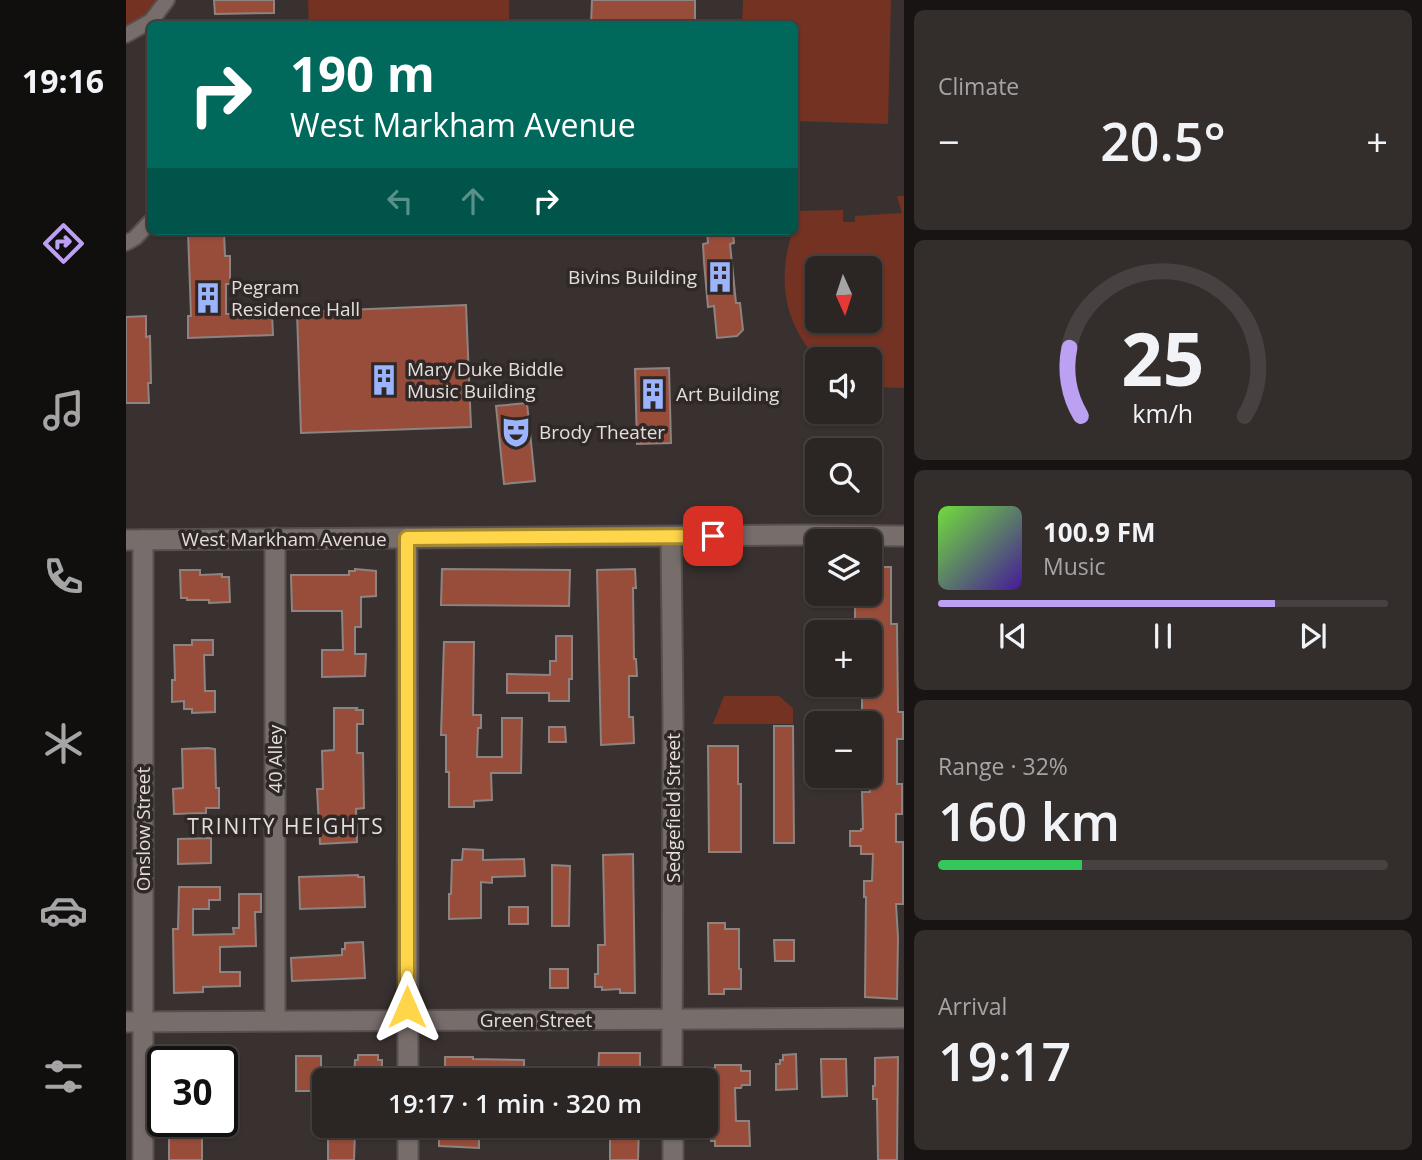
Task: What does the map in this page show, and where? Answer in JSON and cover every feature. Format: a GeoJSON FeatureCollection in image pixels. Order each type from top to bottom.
{"type":"FeatureCollection","features":[{"type":"Feature","properties":{"kind":"street"},"geometry":{"type":"LineString","coordinates":[[157,19],[167,0]]}},
{"type":"Feature","properties":{"kind":"street"},"geometry":{"type":"LineString","coordinates":[[126,35],[147,24]]}},
{"type":"Feature","properties":{"kind":"street"},"geometry":{"type":"LineString","coordinates":[[126,243],[147,225]]}},
{"type":"Feature","properties":{"kind":"street","name":"West Markham Avenue"},"geometry":{"type":"LineString","coordinates":[[135,540],[904,536]]}},
{"type":"Feature","properties":{"kind":"street","name":"Sedgefield Street"},"geometry":{"type":"LineString","coordinates":[[671,537],[672,1068]]}},
{"type":"Feature","properties":{"kind":"street","name":"40 Alley"},"geometry":{"type":"LineString","coordinates":[[275,538],[275,1021]]}},
{"type":"Feature","properties":{"kind":"street"},"geometry":{"type":"LineString","coordinates":[[407,538],[408,1068]]}},
{"type":"Feature","properties":{"kind":"street","name":"Onslow Street"},"geometry":{"type":"LineString","coordinates":[[135,540],[134,1022],[143,1160]]}},
{"type":"Feature","properties":{"kind":"street","name":"Green Street"},"geometry":{"type":"LineString","coordinates":[[134,1022],[904,1018]]}},
{"type":"Feature","properties":{"kind":"street"},"geometry":{"type":"LineString","coordinates":[[408,1138],[408,1160]]}},
{"type":"Feature","properties":{"kind":"street"},"geometry":{"type":"LineString","coordinates":[[673,1138],[673,1160]]}},
{"type":"Feature","properties":{"kind":"shaded area"},"geometry":{"type":"Polygon","coordinates":[[[126,0],[161,0],[153,11],[126,30],[126,0]]]}},
{"type":"Feature","properties":{"kind":"shaded area"},"geometry":{"type":"Polygon","coordinates":[[[308,0],[509,0],[509,21],[309,21],[308,0]]]}},
{"type":"Feature","properties":{"kind":"shaded area"},"geometry":{"type":"Polygon","coordinates":[[[743,0],[891,0],[888,124],[798,121],[798,21],[742,21],[743,0]]]}},
{"type":"Feature","properties":{"kind":"shaded area"},"geometry":{"type":"Polygon","coordinates":[[[897,196],[904,196],[904,388],[882,387],[882,347],[807,347],[788,307],[785,264],[792,235],[798,235],[798,211],[843,210],[843,222],[855,222],[855,216],[902,213],[897,196]]]}},
{"type":"Feature","properties":{"kind":"shaded area"},"geometry":{"type":"Polygon","coordinates":[[[724,696],[779,696],[793,708],[793,724],[713,724],[724,696]]]}},
{"type":"Feature","properties":{"kind":"building"},"geometry":{"type":"Polygon","coordinates":[[[214,0],[274,0],[274,13],[215,14],[214,0]]]}},
{"type":"Feature","properties":{"kind":"building"},"geometry":{"type":"Polygon","coordinates":[[[592,0],[695,0],[695,21],[591,21],[592,0]]]}},
{"type":"Feature","properties":{"kind":"building","name":"Pegram Residence Hall"},"geometry":{"type":"Polygon","coordinates":[[[188,235],[224,235],[225,256],[230,256],[226,314],[272,313],[273,335],[188,338],[188,316],[191,316],[188,235]]]}},
{"type":"Feature","properties":{"kind":"building","name":"Bivins Building"},"geometry":{"type":"Polygon","coordinates":[[[707,235],[733,235],[734,243],[730,244],[736,303],[740,303],[743,330],[737,336],[717,338],[714,306],[708,307],[703,244],[708,243],[707,235]]]}},
{"type":"Feature","properties":{"kind":"building","name":"Mary Duke Biddle Music Building"},"geometry":{"type":"Polygon","coordinates":[[[466,305],[471,427],[301,433],[297,312],[466,305]]]}},
{"type":"Feature","properties":{"kind":"building"},"geometry":{"type":"Polygon","coordinates":[[[146,316],[146,337],[150,336],[149,403],[126,403],[126,317],[146,316]]]}},
{"type":"Feature","properties":{"kind":"building","name":"Art Building"},"geometry":{"type":"Polygon","coordinates":[[[669,368],[671,443],[637,444],[635,369],[669,368]]]}},
{"type":"Feature","properties":{"kind":"building"},"geometry":{"type":"Polygon","coordinates":[[[527,403],[535,481],[504,484],[496,406],[527,403]]]}},
{"type":"Feature","properties":{"kind":"building"},"geometry":{"type":"Polygon","coordinates":[[[882,567],[891,567],[891,624],[897,624],[898,712],[903,712],[903,739],[897,739],[897,784],[902,784],[902,814],[896,814],[896,842],[903,842],[903,904],[896,904],[897,999],[865,997],[864,881],[872,881],[873,854],[861,854],[861,846],[850,846],[850,831],[863,829],[862,792],[870,792],[870,788],[882,788],[882,711],[862,711],[862,697],[882,697],[882,620],[855,620],[855,606],[882,606],[882,567]]]}},
{"type":"Feature","properties":{"kind":"building"},"geometry":{"type":"Polygon","coordinates":[[[442,569],[570,570],[569,606],[441,605],[442,569]]]}},
{"type":"Feature","properties":{"kind":"building"},"geometry":{"type":"Polygon","coordinates":[[[635,569],[634,659],[637,676],[629,676],[629,717],[633,717],[634,743],[601,745],[597,570],[635,569]]]}},
{"type":"Feature","properties":{"kind":"building"},"geometry":{"type":"Polygon","coordinates":[[[180,570],[200,570],[200,575],[222,574],[222,577],[229,577],[230,602],[209,603],[209,600],[181,598],[180,570]]]}},
{"type":"Feature","properties":{"kind":"building"},"geometry":{"type":"Polygon","coordinates":[[[349,571],[376,571],[376,596],[361,597],[361,627],[355,627],[355,654],[366,654],[365,676],[322,677],[322,650],[343,650],[342,611],[292,611],[291,575],[349,575],[349,571]]]}},
{"type":"Feature","properties":{"kind":"building"},"geometry":{"type":"Polygon","coordinates":[[[556,636],[572,636],[569,701],[549,701],[549,693],[507,693],[507,674],[550,675],[550,661],[556,661],[556,636]]]}},
{"type":"Feature","properties":{"kind":"building"},"geometry":{"type":"Polygon","coordinates":[[[192,640],[213,640],[213,655],[204,655],[205,691],[215,691],[215,712],[192,713],[192,709],[184,709],[184,701],[172,702],[172,680],[175,680],[174,645],[192,645],[192,640]]]}},
{"type":"Feature","properties":{"kind":"building"},"geometry":{"type":"Polygon","coordinates":[[[444,642],[474,642],[473,715],[481,715],[477,757],[502,757],[502,718],[522,718],[521,773],[491,773],[492,800],[474,801],[474,807],[449,807],[446,735],[441,735],[444,642]]]}},
{"type":"Feature","properties":{"kind":"building"},"geometry":{"type":"Polygon","coordinates":[[[334,708],[363,710],[363,724],[357,724],[357,753],[363,753],[364,808],[356,809],[357,842],[320,844],[317,789],[323,789],[322,751],[334,750],[334,708]]]}},
{"type":"Feature","properties":{"kind":"building"},"geometry":{"type":"Polygon","coordinates":[[[774,726],[793,726],[794,843],[774,843],[774,726]]]}},
{"type":"Feature","properties":{"kind":"building"},"geometry":{"type":"Polygon","coordinates":[[[549,727],[565,727],[566,742],[549,742],[549,727]]]}},
{"type":"Feature","properties":{"kind":"building"},"geometry":{"type":"Polygon","coordinates":[[[708,746],[738,746],[741,852],[709,852],[708,746]]]}},
{"type":"Feature","properties":{"kind":"building"},"geometry":{"type":"Polygon","coordinates":[[[182,749],[215,749],[219,808],[206,808],[206,813],[174,814],[173,789],[183,788],[182,749]]]}},
{"type":"Feature","properties":{"kind":"building"},"geometry":{"type":"Polygon","coordinates":[[[211,838],[211,863],[178,864],[178,839],[211,838]]]}},
{"type":"Feature","properties":{"kind":"building"},"geometry":{"type":"Polygon","coordinates":[[[463,849],[483,850],[483,860],[524,859],[525,876],[492,877],[492,883],[481,882],[481,918],[449,919],[452,860],[462,860],[463,849]]]}},
{"type":"Feature","properties":{"kind":"building"},"geometry":{"type":"Polygon","coordinates":[[[633,854],[635,993],[620,993],[620,989],[602,990],[602,987],[595,987],[598,945],[605,945],[603,855],[633,854]]]}},
{"type":"Feature","properties":{"kind":"building"},"geometry":{"type":"Polygon","coordinates":[[[552,865],[570,866],[569,926],[552,926],[552,865]]]}},
{"type":"Feature","properties":{"kind":"building"},"geometry":{"type":"Polygon","coordinates":[[[299,877],[364,877],[365,907],[300,909],[299,877]]]}},
{"type":"Feature","properties":{"kind":"building"},"geometry":{"type":"Polygon","coordinates":[[[179,887],[220,887],[220,900],[209,900],[209,909],[193,909],[193,935],[234,934],[233,928],[239,928],[239,894],[261,894],[261,912],[255,912],[256,946],[220,947],[220,972],[240,972],[240,986],[203,987],[203,992],[174,993],[173,929],[178,929],[179,887]]]}},
{"type":"Feature","properties":{"kind":"building"},"geometry":{"type":"Polygon","coordinates":[[[509,907],[528,907],[528,924],[509,924],[509,907]]]}},
{"type":"Feature","properties":{"kind":"building"},"geometry":{"type":"Polygon","coordinates":[[[708,923],[725,923],[725,929],[739,929],[741,989],[724,989],[724,994],[709,994],[708,923]]]}},
{"type":"Feature","properties":{"kind":"building"},"geometry":{"type":"Polygon","coordinates":[[[774,940],[794,940],[794,961],[775,961],[774,940]]]}},
{"type":"Feature","properties":{"kind":"building"},"geometry":{"type":"Polygon","coordinates":[[[363,942],[365,978],[292,981],[291,958],[342,955],[345,943],[363,942]]]}},
{"type":"Feature","properties":{"kind":"building"},"geometry":{"type":"Polygon","coordinates":[[[550,969],[568,969],[568,988],[550,988],[550,969]]]}},
{"type":"Feature","properties":{"kind":"building"},"geometry":{"type":"Polygon","coordinates":[[[599,1053],[640,1053],[640,1068],[598,1068],[599,1053]]]}},
{"type":"Feature","properties":{"kind":"building"},"geometry":{"type":"Polygon","coordinates":[[[796,1054],[797,1089],[776,1090],[776,1064],[780,1064],[783,1055],[796,1054]]]}},
{"type":"Feature","properties":{"kind":"building"},"geometry":{"type":"Polygon","coordinates":[[[358,1055],[378,1055],[378,1060],[382,1060],[382,1068],[355,1068],[355,1060],[358,1060],[358,1055]]]}},
{"type":"Feature","properties":{"kind":"building"},"geometry":{"type":"Polygon","coordinates":[[[296,1056],[321,1056],[321,1068],[312,1068],[312,1091],[296,1091],[296,1056]]]}},
{"type":"Feature","properties":{"kind":"building"},"geometry":{"type":"Polygon","coordinates":[[[445,1057],[524,1060],[524,1068],[445,1068],[445,1057]]]}},
{"type":"Feature","properties":{"kind":"building"},"geometry":{"type":"Polygon","coordinates":[[[898,1057],[897,1160],[878,1160],[877,1099],[873,1099],[875,1058],[898,1057]]]}},
{"type":"Feature","properties":{"kind":"building"},"geometry":{"type":"Polygon","coordinates":[[[821,1059],[846,1059],[847,1096],[822,1097],[821,1059]]]}},
{"type":"Feature","properties":{"kind":"building"},"geometry":{"type":"Polygon","coordinates":[[[715,1065],[741,1065],[741,1071],[750,1071],[750,1085],[735,1088],[736,1121],[749,1121],[750,1146],[715,1146],[715,1141],[711,1141],[711,1138],[718,1138],[718,1068],[715,1068],[715,1065]]]}},
{"type":"Feature","properties":{"kind":"building"},"geometry":{"type":"Polygon","coordinates":[[[169,1137],[202,1137],[202,1160],[169,1160],[169,1137]]]}},
{"type":"Feature","properties":{"kind":"building"},"geometry":{"type":"Polygon","coordinates":[[[328,1138],[355,1138],[354,1160],[328,1160],[328,1138]]]}},
{"type":"Feature","properties":{"kind":"building"},"geometry":{"type":"Polygon","coordinates":[[[439,1138],[479,1138],[479,1148],[439,1146],[439,1138]]]}},
{"type":"Feature","properties":{"kind":"building"},"geometry":{"type":"Polygon","coordinates":[[[610,1138],[639,1138],[638,1160],[610,1160],[610,1138]]]}},
{"type":"Feature","properties":{"kind":"place","name":"Bivins Building"},"geometry":{"type":"Point","coordinates":[720,277]}},
{"type":"Feature","properties":{"kind":"place","name":"Pegram Residence Hall"},"geometry":{"type":"Point","coordinates":[208,298]}},
{"type":"Feature","properties":{"kind":"place","name":"Mary Duke Biddle Music Building"},"geometry":{"type":"Point","coordinates":[384,380]}},
{"type":"Feature","properties":{"kind":"place","name":"Art Building"},"geometry":{"type":"Point","coordinates":[653,394]}},
{"type":"Feature","properties":{"kind":"place","name":"Brody Theater"},"geometry":{"type":"Point","coordinates":[516,432]}},
{"type":"Feature","properties":{"kind":"district","name":"TRINITY HEIGHTS"},"geometry":{"type":"Point","coordinates":[286,827]}},
{"type":"Feature","properties":{"kind":"route"},"geometry":{"type":"LineString","coordinates":[[407,1007],[407,538],[713,536]]}}]}
